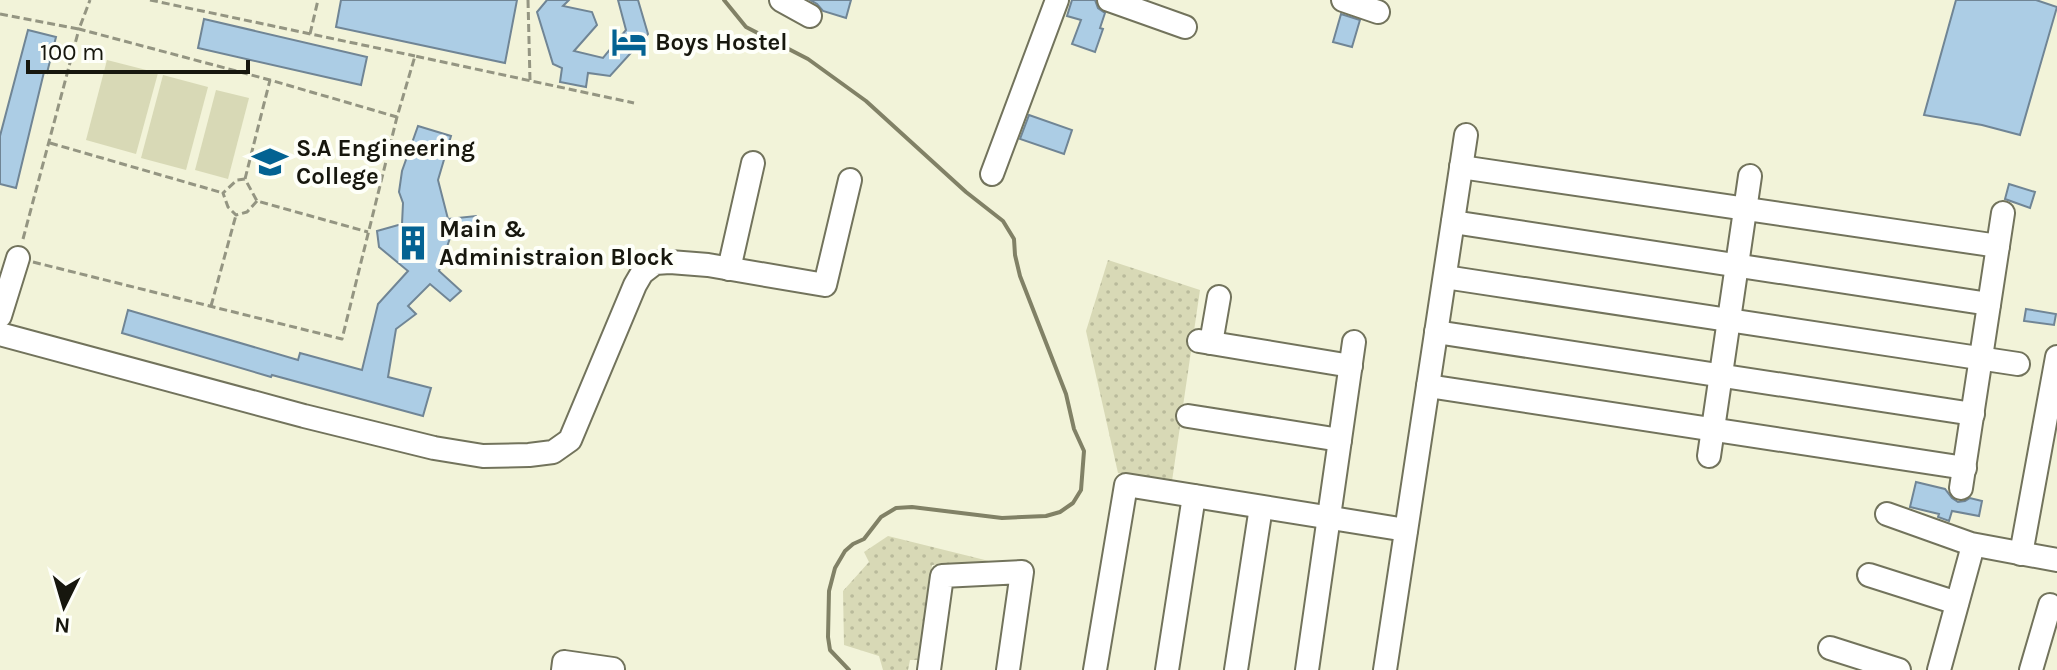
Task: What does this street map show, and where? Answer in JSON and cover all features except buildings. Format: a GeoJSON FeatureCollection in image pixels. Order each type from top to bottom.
{"type":"FeatureCollection","features":[{"type":"Feature","properties":{"kind":"street"},"geometry":{"type":"LineString","coordinates":[[781,0],[810,16]]}},
{"type":"Feature","properties":{"kind":"street"},"geometry":{"type":"LineString","coordinates":[[992,174],[1057,0]]}},
{"type":"Feature","properties":{"kind":"street"},"geometry":{"type":"LineString","coordinates":[[1109,0],[1185,27]]}},
{"type":"Feature","properties":{"kind":"street"},"geometry":{"type":"LineString","coordinates":[[1343,0],[1378,12]]}},
{"type":"Feature","properties":{"kind":"street"},"geometry":{"type":"LineString","coordinates":[[1385,670],[1466,135]]}},
{"type":"Feature","properties":{"kind":"street"},"geometry":{"type":"LineString","coordinates":[[729,269],[753,163]]}},
{"type":"Feature","properties":{"kind":"street"},"geometry":{"type":"LineString","coordinates":[[1461,167],[1998,246]]}},
{"type":"Feature","properties":{"kind":"street"},"geometry":{"type":"LineString","coordinates":[[1709,456],[1750,176]]}},
{"type":"Feature","properties":{"kind":"street"},"geometry":{"type":"LineString","coordinates":[[0,334],[434,448],[483,456],[553,452],[570,440],[642,273],[655,263],[670,262],[708,265],[825,285],[850,180]]}},
{"type":"Feature","properties":{"kind":"street"},"geometry":{"type":"LineString","coordinates":[[1428,386],[1713,429],[1963,478],[2003,213]]}},
{"type":"Feature","properties":{"kind":"street"},"geometry":{"type":"LineString","coordinates":[[1453,222],[1989,304]]}},
{"type":"Feature","properties":{"kind":"street"},"geometry":{"type":"LineString","coordinates":[[0,316],[18,258]]}},
{"type":"Feature","properties":{"kind":"street"},"geometry":{"type":"LineString","coordinates":[[1445,277],[2018,364]]}},
{"type":"Feature","properties":{"kind":"street"},"geometry":{"type":"LineString","coordinates":[[1219,297],[1205,342],[1351,366]]}},
{"type":"Feature","properties":{"kind":"street"},"geometry":{"type":"LineString","coordinates":[[1436,332],[1973,414]]}},
{"type":"Feature","properties":{"kind":"street"},"geometry":{"type":"LineString","coordinates":[[1307,670],[1354,342]]}},
{"type":"Feature","properties":{"kind":"street"},"geometry":{"type":"LineString","coordinates":[[2021,554],[2057,357]]}},
{"type":"Feature","properties":{"kind":"street"},"geometry":{"type":"LineString","coordinates":[[1188,416],[1340,440]]}},
{"type":"Feature","properties":{"kind":"street"},"geometry":{"type":"LineString","coordinates":[[1095,670],[1126,485],[1406,530]]}},
{"type":"Feature","properties":{"kind":"street"},"geometry":{"type":"LineString","coordinates":[[1167,670],[1194,496]]}},
{"type":"Feature","properties":{"kind":"street"},"geometry":{"type":"LineString","coordinates":[[1236,670],[1261,507]]}},
{"type":"Feature","properties":{"kind":"street"},"geometry":{"type":"LineString","coordinates":[[1887,514],[1971,544],[2057,560]]}},
{"type":"Feature","properties":{"kind":"street"},"geometry":{"type":"LineString","coordinates":[[1939,670],[1971,553]]}},
{"type":"Feature","properties":{"kind":"street"},"geometry":{"type":"LineString","coordinates":[[921,669],[942,576],[1022,572],[1008,670]]}},
{"type":"Feature","properties":{"kind":"street"},"geometry":{"type":"LineString","coordinates":[[1869,575],[1957,603]]}},
{"type":"Feature","properties":{"kind":"street"},"geometry":{"type":"LineString","coordinates":[[2031,670],[2050,632],[2050,605]]}},
{"type":"Feature","properties":{"kind":"street"},"geometry":{"type":"LineString","coordinates":[[1830,648],[1850,663],[1899,670]]}},
{"type":"Feature","properties":{"kind":"street"},"geometry":{"type":"LineString","coordinates":[[563,670],[564,662],[613,669]]}},
{"type":"Feature","properties":{"kind":"path"},"geometry":{"type":"LineString","coordinates":[[90,0],[79,29],[18,258],[342,339],[415,56]]}},
{"type":"Feature","properties":{"kind":"path"},"geometry":{"type":"LineString","coordinates":[[150,0],[634,103]]}},
{"type":"Feature","properties":{"kind":"path"},"geometry":{"type":"LineString","coordinates":[[310,34],[318,0]]}},
{"type":"Feature","properties":{"kind":"path"},"geometry":{"type":"LineString","coordinates":[[528,0],[530,81]]}},
{"type":"Feature","properties":{"kind":"path"},"geometry":{"type":"LineString","coordinates":[[0,14],[79,29],[397,117]]}},
{"type":"Feature","properties":{"kind":"path"},"geometry":{"type":"LineString","coordinates":[[270,80],[245,179],[257,201],[368,232]]}},
{"type":"Feature","properties":{"kind":"path"},"geometry":{"type":"LineString","coordinates":[[48,142],[223,193]]}},
{"type":"Feature","properties":{"kind":"path"},"geometry":{"type":"LineString","coordinates":[[223,193],[237,180],[245,179]]}},
{"type":"Feature","properties":{"kind":"path"},"geometry":{"type":"LineString","coordinates":[[223,193],[228,207],[236,215]]}},
{"type":"Feature","properties":{"kind":"path"},"geometry":{"type":"LineString","coordinates":[[236,215],[247,212],[257,201]]}},
{"type":"Feature","properties":{"kind":"path"},"geometry":{"type":"LineString","coordinates":[[211,306],[236,215]]}},
{"type":"Feature","properties":{"kind":"green space"},"geometry":{"type":"Polygon","coordinates":[[[107,60],[158,73],[136,154],[86,140],[107,60]]]}},
{"type":"Feature","properties":{"kind":"green space"},"geometry":{"type":"Polygon","coordinates":[[[163,75],[208,87],[186,170],[141,158],[163,75]]]}},
{"type":"Feature","properties":{"kind":"green space"},"geometry":{"type":"Polygon","coordinates":[[[216,90],[249,98],[228,179],[195,170],[216,90]]]}},
{"type":"Feature","properties":{"kind":"green space"},"geometry":{"type":"Polygon","coordinates":[[[1108,260],[1200,290],[1172,481],[1118,473],[1086,331],[1108,260]]]}},
{"type":"Feature","properties":{"kind":"green space"},"geometry":{"type":"Polygon","coordinates":[[[888,536],[993,562],[932,565],[921,655],[919,660],[910,660],[908,670],[883,670],[879,656],[844,645],[843,591],[869,562],[864,552],[888,536]]]}},
{"type":"Feature","properties":{"kind":"waterway"},"geometry":{"type":"LineString","coordinates":[[724,0],[746,27],[808,59],[866,101],[966,192],[1003,221],[1014,239],[1020,276],[1066,394],[1074,429],[1084,451],[1081,490],[1073,503],[1060,512],[1046,516],[1002,518],[912,507],[896,508],[881,517],[864,539],[845,551],[835,568],[829,591],[830,650],[849,670]]}},
{"type":"Feature","properties":{"kind":"place","name":"Boys Hostel"},"geometry":{"type":"Point","coordinates":[629,42]}},
{"type":"Feature","properties":{"kind":"place","name":"S.A Engineering College"},"geometry":{"type":"Point","coordinates":[270,162]}},
{"type":"Feature","properties":{"kind":"place","name":"Main & Administraion Block"},"geometry":{"type":"Point","coordinates":[413,243]}}]}
